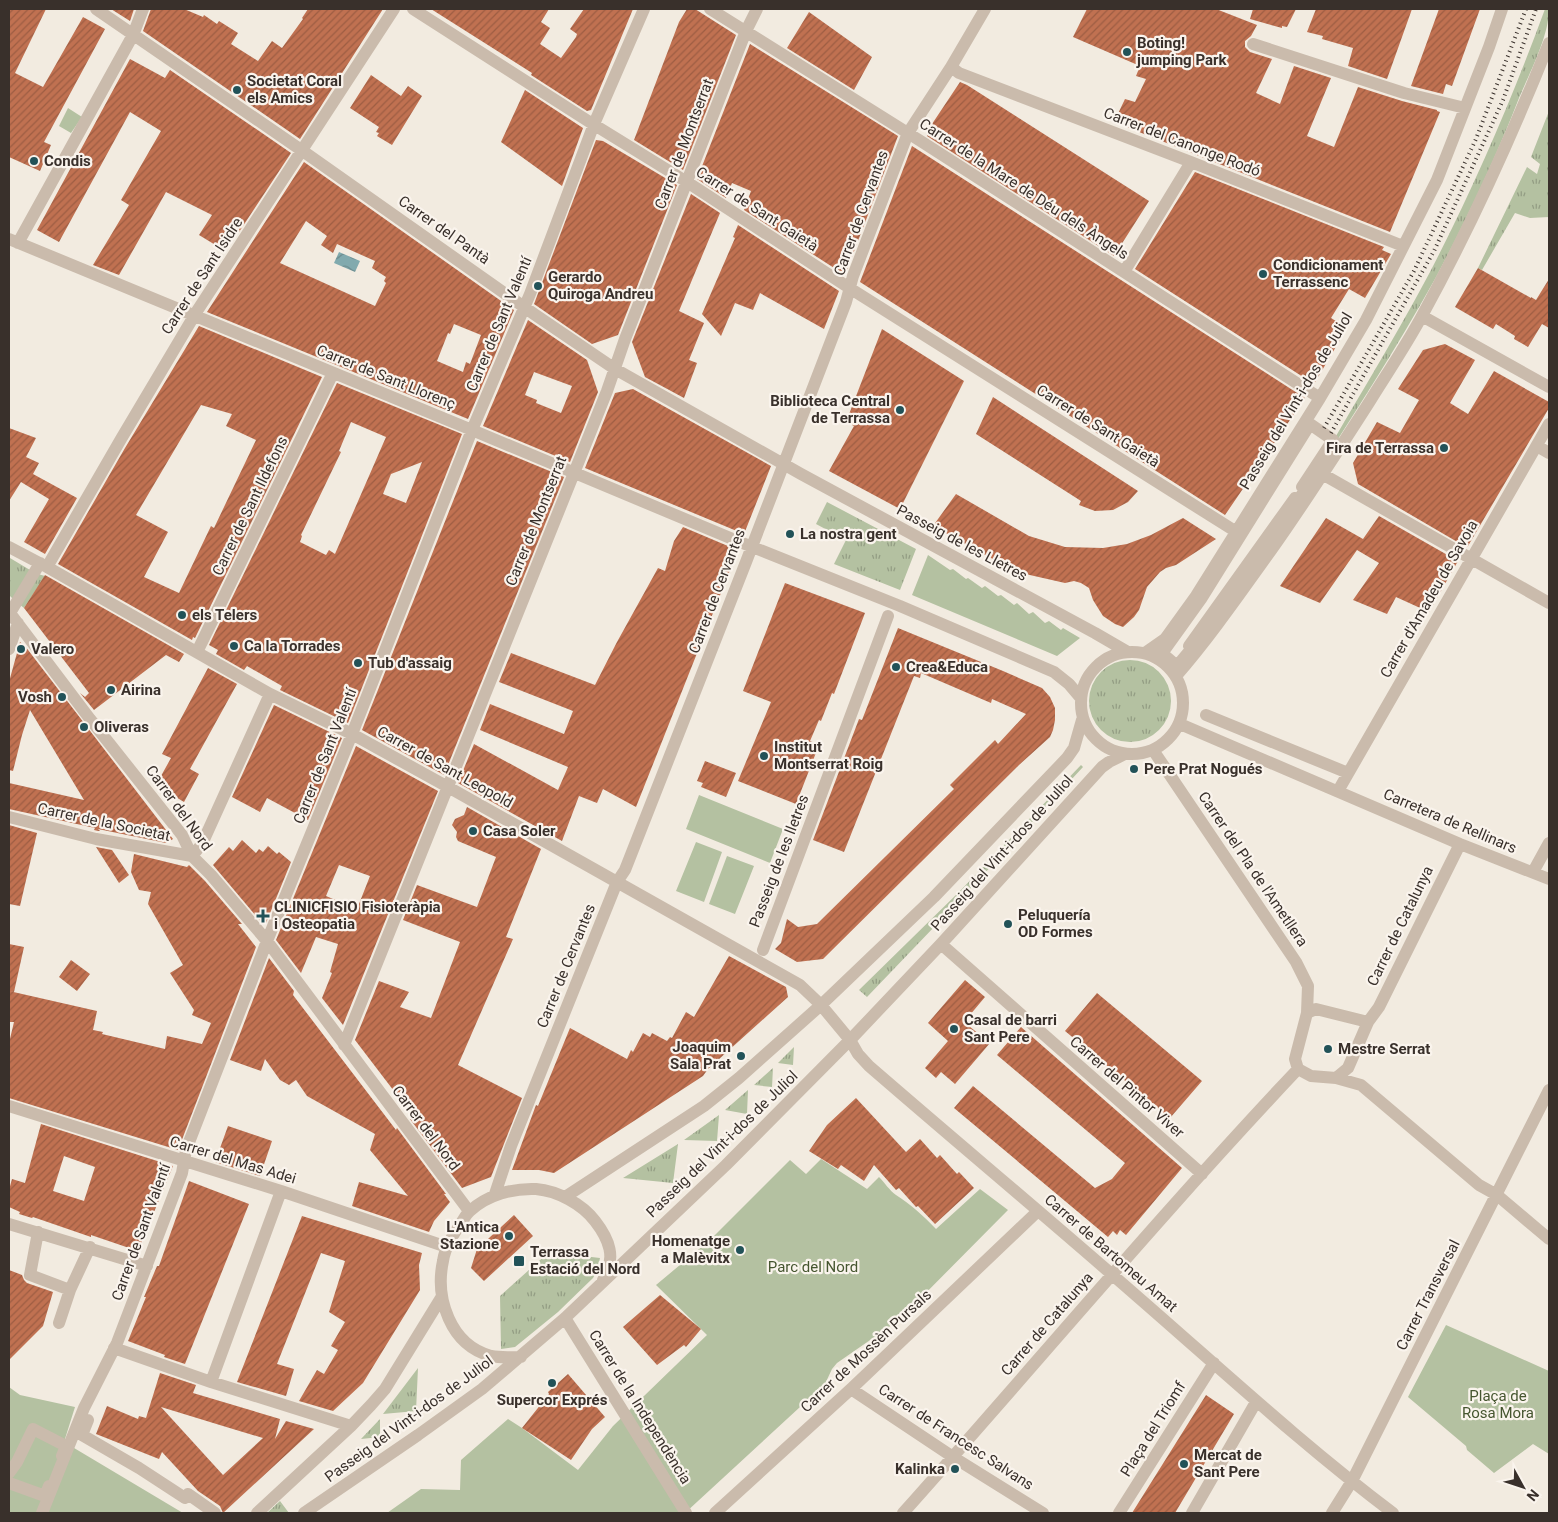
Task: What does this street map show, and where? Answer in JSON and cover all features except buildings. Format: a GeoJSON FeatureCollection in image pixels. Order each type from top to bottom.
{"type":"FeatureCollection","features":[{"type":"Feature","properties":{"kind":"street","name":"Carrer del Pantà"},"geometry":{"type":"LineString","coordinates":[[96,9],[615,369],[783,463]]}},
{"type":"Feature","properties":{"kind":"street"},"geometry":{"type":"LineString","coordinates":[[13,241],[133,35],[143,9]]}},
{"type":"Feature","properties":{"kind":"street","name":"Carrer de Sant Isidre"},"geometry":{"type":"LineString","coordinates":[[9,649],[14,618],[44,565],[195,316],[394,9]]}},
{"type":"Feature","properties":{"kind":"street","name":"Carrer de Sant Gaietà"},"geometry":{"type":"LineString","coordinates":[[413,9],[687,182],[850,289],[1236,531]]}},
{"type":"Feature","properties":{"kind":"street","name":"Carrer de Sant Valentí"},"geometry":{"type":"LineString","coordinates":[[42,1513],[85,1405],[114,1348],[147,1266],[182,1173],[186,1150],[266,941],[352,734],[472,430],[524,307],[594,124],[644,9]]}},
{"type":"Feature","properties":{"kind":"street","name":"Carrer de la Mare de Déu dels Àngels"},"geometry":{"type":"LineString","coordinates":[[710,9],[908,133],[1320,398]]}},
{"type":"Feature","properties":{"kind":"street","name":"Carrer de Montserrat"},"geometry":{"type":"LineString","coordinates":[[344,1045],[615,369],[625,339],[746,31],[757,9]]}},
{"type":"Feature","properties":{"kind":"street","name":"Carrer de Cervantes"},"geometry":{"type":"LineString","coordinates":[[495,1194],[511,1146],[617,882],[625,870],[752,547],[908,133],[985,9]]}},
{"type":"Feature","properties":{"kind":"street","name":"Passeig del Vint-i-dos de Juliol"},"geometry":{"type":"LineString","coordinates":[[1145,653],[1165,639],[1196,596],[1320,398],[1366,320],[1436,180],[1489,47],[1502,9]]}},
{"type":"Feature","properties":{"kind":"street"},"geometry":{"type":"LineString","coordinates":[[1176,676],[1253,576],[1324,475],[1422,316],[1492,178],[1526,102],[1549,43]]}},
{"type":"Feature","properties":{"kind":"street"},"geometry":{"type":"LineString","coordinates":[[1253,44],[1404,93],[1465,108]]}},
{"type":"Feature","properties":{"kind":"street","name":"Carrer del Canonge Rodó"},"geometry":{"type":"LineString","coordinates":[[950,67],[959,73],[1403,246]]}},
{"type":"Feature","properties":{"kind":"street"},"geometry":{"type":"LineString","coordinates":[[1124,272],[1191,162]]}},
{"type":"Feature","properties":{"kind":"street","name":"Carrer de Sant Llorenç"},"geometry":{"type":"LineString","coordinates":[[13,241],[752,547]]}},
{"type":"Feature","properties":{"kind":"street"},"geometry":{"type":"LineString","coordinates":[[1422,316],[1549,388]]}},
{"type":"Feature","properties":{"kind":"street","name":"Carrer de Sant Ildefons"},"geometry":{"type":"LineString","coordinates":[[197,652],[333,373]]}},
{"type":"Feature","properties":{"kind":"street","name":"Passeig del Vint-i-dos de Juliol"},"geometry":{"type":"LineString","coordinates":[[1310,424],[1333,440],[1302,487],[1306,489],[1298,500],[1295,498],[1234,583],[1190,646],[1192,648],[1177,666],[1174,664],[1163,652],[1201,598],[1310,424]]}},
{"type":"Feature","properties":{"kind":"street","name":"Carrer d'Amadeu de Savoia"},"geometry":{"type":"LineString","coordinates":[[1338,791],[1549,424]]}},
{"type":"Feature","properties":{"kind":"street"},"geometry":{"type":"LineString","coordinates":[[1537,446],[1549,453]]}},
{"type":"Feature","properties":{"kind":"street","name":"Passeig de les Lletres"},"geometry":{"type":"LineString","coordinates":[[783,463],[1126,651]]}},
{"type":"Feature","properties":{"kind":"street"},"geometry":{"type":"LineString","coordinates":[[1324,475],[1549,603]]}},
{"type":"Feature","properties":{"kind":"street","name":"Carrer de Sant Leopold"},"geometry":{"type":"LineString","coordinates":[[9,547],[270,694],[352,734],[448,786],[800,986],[821,1005]]}},
{"type":"Feature","properties":{"kind":"street"},"geometry":{"type":"LineString","coordinates":[[752,547],[900,606],[1054,672],[1069,684],[1080,697]]}},
{"type":"Feature","properties":{"kind":"street","name":"Passeig de les lletres"},"geometry":{"type":"LineString","coordinates":[[763,950],[888,616]]}},
{"type":"Feature","properties":{"kind":"street","name":"Carrer del Nord"},"geometry":{"type":"LineString","coordinates":[[14,618],[90,719],[182,835],[192,856],[211,875],[266,941],[469,1211]]}},
{"type":"Feature","properties":{"kind":"street"},"geometry":{"type":"LineString","coordinates":[[1126,651],[1145,653],[1164,663],[1176,676],[1183,695],[1180,724],[1165,742],[1152,750],[1124,755],[1104,748],[1090,736],[1082,720],[1080,697],[1088,676],[1102,662],[1126,651]]}},
{"type":"Feature","properties":{"kind":"street"},"geometry":{"type":"LineString","coordinates":[[192,856],[202,844],[270,694]]}},
{"type":"Feature","properties":{"kind":"street"},"geometry":{"type":"LineString","coordinates":[[1206,715],[1348,774]]}},
{"type":"Feature","properties":{"kind":"street","name":"Passeig del Vint-i-dos de Juliol"},"geometry":{"type":"LineString","coordinates":[[565,1197],[722,1093],[821,1005],[934,897],[1067,758],[1074,748],[1082,720]]}},
{"type":"Feature","properties":{"kind":"street","name":"Carretera de Rellinars"},"geometry":{"type":"LineString","coordinates":[[1180,724],[1460,844],[1549,879]]}},
{"type":"Feature","properties":{"kind":"street","name":"Carrer del Pla de l'Ametllera"},"geometry":{"type":"LineString","coordinates":[[1152,750],[1296,962],[1308,986],[1307,1013],[1295,1059],[1298,1068]]}},
{"type":"Feature","properties":{"kind":"street","name":"Passeig del Vint-i-dos de Juliol"},"geometry":{"type":"LineString","coordinates":[[304,1513],[457,1408],[521,1357],[598,1288],[726,1165],[850,1040],[941,944],[1102,767],[1108,762],[1124,755]]}},
{"type":"Feature","properties":{"kind":"street"},"geometry":{"type":"LineString","coordinates":[[1328,765],[1338,791]]}},
{"type":"Feature","properties":{"kind":"street","name":"Carrer de la Societat"},"geometry":{"type":"LineString","coordinates":[[9,817],[96,839],[192,856]]}},
{"type":"Feature","properties":{"kind":"street"},"geometry":{"type":"LineString","coordinates":[[1534,872],[1549,843]]}},
{"type":"Feature","properties":{"kind":"street","name":"Carrer de Catalunya"},"geometry":{"type":"LineString","coordinates":[[1336,1078],[1348,1068],[1368,1022],[1378,1007],[1460,844]]}},
{"type":"Feature","properties":{"kind":"street","name":"Carrer del Pintor Viver"},"geometry":{"type":"LineString","coordinates":[[941,944],[1202,1174]]}},
{"type":"Feature","properties":{"kind":"street","name":"Carrer de Bartomeu Amat"},"geometry":{"type":"LineString","coordinates":[[821,1005],[869,1066],[1214,1363],[1256,1402],[1393,1513]]}},
{"type":"Feature","properties":{"kind":"street"},"geometry":{"type":"LineString","coordinates":[[1307,1013],[1316,1009],[1368,1022]]}},
{"type":"Feature","properties":{"kind":"street"},"geometry":{"type":"LineString","coordinates":[[1298,1068],[1311,1076],[1336,1078],[1361,1085],[1479,1185],[1497,1195],[1549,1239]]}},
{"type":"Feature","properties":{"kind":"street","name":"Carrer de Catalunya"},"geometry":{"type":"LineString","coordinates":[[903,1513],[1111,1274],[1298,1068]]}},
{"type":"Feature","properties":{"kind":"street","name":"Carrer Transversal"},"geometry":{"type":"LineString","coordinates":[[1332,1513],[1352,1481],[1549,1090]]}},
{"type":"Feature","properties":{"kind":"street","name":"Carrer del Mas Adei"},"geometry":{"type":"LineString","coordinates":[[9,1106],[281,1191],[447,1247]]}},
{"type":"Feature","properties":{"kind":"street"},"geometry":{"type":"LineString","coordinates":[[521,1357],[489,1355],[468,1345],[456,1332],[448,1319],[442,1298],[440,1278],[443,1260],[447,1247],[469,1211],[495,1194],[528,1189],[544,1190],[565,1197],[591,1216],[605,1235],[609,1245],[610,1260],[606,1275],[598,1288]]}},
{"type":"Feature","properties":{"kind":"street"},"geometry":{"type":"LineString","coordinates":[[211,1382],[281,1191]]}},
{"type":"Feature","properties":{"kind":"street","name":"Carrer de Mossèn Pursals"},"geometry":{"type":"LineString","coordinates":[[714,1513],[851,1389],[1038,1211]]}},
{"type":"Feature","properties":{"kind":"street"},"geometry":{"type":"LineString","coordinates":[[9,1224],[90,1247],[147,1266]]}},
{"type":"Feature","properties":{"kind":"street"},"geometry":{"type":"LineString","coordinates":[[38,1232],[30,1275],[70,1290]]}},
{"type":"Feature","properties":{"kind":"street"},"geometry":{"type":"LineString","coordinates":[[59,1323],[70,1290],[90,1247]]}},
{"type":"Feature","properties":{"kind":"street","name":"Passeig del Vint-i-dos de Juliol"},"geometry":{"type":"LineString","coordinates":[[257,1513],[351,1426],[384,1389],[442,1298]]}},
{"type":"Feature","properties":{"kind":"street","name":"Carrer de la Independència"},"geometry":{"type":"LineString","coordinates":[[565,1318],[686,1513]]}},
{"type":"Feature","properties":{"kind":"street"},"geometry":{"type":"LineString","coordinates":[[114,1348],[211,1382],[351,1426]]}},
{"type":"Feature","properties":{"kind":"street","name":"Plaça del Triomf"},"geometry":{"type":"LineString","coordinates":[[1119,1513],[1214,1363]]}},
{"type":"Feature","properties":{"kind":"street","name":"Carrer de Francesc Salvans"},"geometry":{"type":"LineString","coordinates":[[851,1389],[1042,1513]]}},
{"type":"Feature","properties":{"kind":"street"},"geometry":{"type":"LineString","coordinates":[[98,1396],[82,1436],[139,1468],[185,1498],[188,1494],[215,1513]]}},
{"type":"Feature","properties":{"kind":"street"},"geometry":{"type":"LineString","coordinates":[[1192,1513],[1256,1402]]}},
{"type":"Feature","properties":{"kind":"street"},"geometry":{"type":"LineString","coordinates":[[9,1473],[17,1462],[33,1429],[66,1446],[45,1496],[9,1483]]}},
{"type":"Feature","properties":{"kind":"green space"},"geometry":{"type":"Polygon","coordinates":[[[1545,9],[1549,9],[1548,20],[1538,54],[1490,167],[1458,235],[1404,332],[1306,489],[1400,327],[1462,208],[1492,142],[1545,9]]]}},
{"type":"Feature","properties":{"kind":"green space"},"geometry":{"type":"Polygon","coordinates":[[[68,108],[82,117],[71,133],[59,126],[68,108]]]}},
{"type":"Feature","properties":{"kind":"green space"},"geometry":{"type":"Polygon","coordinates":[[[1549,111],[1549,217],[1530,218],[1515,213],[1482,270],[1478,268],[1527,167],[1537,174],[1540,164],[1531,157],[1549,111]]]}},
{"type":"Feature","properties":{"kind":"green space"},"geometry":{"type":"Polygon","coordinates":[[[827,502],[916,549],[900,590],[834,564],[846,540],[816,524],[827,502]]]}},
{"type":"Feature","properties":{"kind":"green space"},"geometry":{"type":"Polygon","coordinates":[[[928,555],[982,588],[985,586],[1014,605],[1017,603],[1029,614],[1033,612],[1045,623],[1049,621],[1061,630],[1063,628],[1080,638],[1057,656],[912,595],[928,555]]]}},
{"type":"Feature","properties":{"kind":"green space"},"geometry":{"type":"Polygon","coordinates":[[[10,558],[30,570],[13,599],[9,595],[10,558]]]}},
{"type":"Feature","properties":{"kind":"green space"},"geometry":{"type":"Polygon","coordinates":[[[38,574],[45,576],[24,608],[19,604],[38,574]]]}},
{"type":"Feature","properties":{"kind":"green space"},"geometry":{"type":"Polygon","coordinates":[[[1130,660],[1146,663],[1159,672],[1168,685],[1171,701],[1168,717],[1159,730],[1146,739],[1130,742],[1114,739],[1101,730],[1092,717],[1089,701],[1092,685],[1101,672],[1114,663],[1130,660]]]}},
{"type":"Feature","properties":{"kind":"green space"},"geometry":{"type":"Polygon","coordinates":[[[1081,765],[1083,767],[867,997],[859,990],[959,892],[1081,765]]]}},
{"type":"Feature","properties":{"kind":"green space"},"geometry":{"type":"Polygon","coordinates":[[[699,795],[783,829],[770,863],[686,829],[699,795]]]}},
{"type":"Feature","properties":{"kind":"green space"},"geometry":{"type":"Polygon","coordinates":[[[696,842],[722,852],[704,902],[676,891],[696,842]]]}},
{"type":"Feature","properties":{"kind":"green space"},"geometry":{"type":"Polygon","coordinates":[[[727,856],[754,866],[735,914],[709,904],[727,856]]]}},
{"type":"Feature","properties":{"kind":"green space"},"geometry":{"type":"Polygon","coordinates":[[[794,1047],[793,1065],[778,1063],[794,1047]]]}},
{"type":"Feature","properties":{"kind":"green space"},"geometry":{"type":"Polygon","coordinates":[[[773,1068],[772,1087],[754,1085],[773,1068]]]}},
{"type":"Feature","properties":{"kind":"green space"},"geometry":{"type":"Polygon","coordinates":[[[748,1090],[747,1114],[725,1110],[748,1090]]]}},
{"type":"Feature","properties":{"kind":"green space"},"geometry":{"type":"Polygon","coordinates":[[[719,1115],[717,1141],[684,1140],[719,1115]]]}},
{"type":"Feature","properties":{"kind":"green space"},"geometry":{"type":"Polygon","coordinates":[[[678,1144],[673,1183],[623,1178],[678,1144]]]}},
{"type":"Feature","properties":{"kind":"green space","name":"Parc del Nord"},"geometry":{"type":"Polygon","coordinates":[[[821,1159],[867,1189],[879,1177],[894,1193],[917,1210],[936,1229],[980,1189],[1008,1210],[899,1320],[837,1363],[825,1384],[685,1513],[387,1513],[421,1489],[460,1490],[461,1460],[508,1419],[578,1470],[613,1426],[707,1335],[656,1285],[711,1239],[790,1160],[806,1174],[821,1159]]]}},
{"type":"Feature","properties":{"kind":"green space"},"geometry":{"type":"Polygon","coordinates":[[[549,1252],[600,1258],[597,1271],[593,1278],[558,1312],[515,1347],[501,1349],[500,1296],[549,1252]]]}},
{"type":"Feature","properties":{"kind":"green space","name":"Plaça de Rosa Mora"},"geometry":{"type":"Polygon","coordinates":[[[1446,1325],[1549,1371],[1549,1454],[1533,1444],[1494,1473],[1467,1450],[1466,1446],[1408,1397],[1446,1325]]]}},
{"type":"Feature","properties":{"kind":"green space"},"geometry":{"type":"Polygon","coordinates":[[[418,1368],[416,1411],[383,1414],[418,1368]]]}},
{"type":"Feature","properties":{"kind":"green space"},"geometry":{"type":"Polygon","coordinates":[[[9,1387],[20,1395],[75,1407],[64,1442],[183,1513],[9,1513],[9,1387]]]}},
{"type":"Feature","properties":{"kind":"green space"},"geometry":{"type":"Polygon","coordinates":[[[380,1419],[380,1437],[361,1439],[380,1419]]]}},
{"type":"Feature","properties":{"kind":"green space"},"geometry":{"type":"Polygon","coordinates":[[[280,1501],[289,1513],[267,1513],[280,1501]]]}},
{"type":"Feature","properties":{"kind":"water"},"geometry":{"type":"Polygon","coordinates":[[[339,252],[360,261],[355,272],[334,263],[339,252]]]}},
{"type":"Feature","properties":{"kind":"railway"},"geometry":{"type":"LineString","coordinates":[[1324,428],[1414,271],[1476,139],[1526,9]]}},
{"type":"Feature","properties":{"kind":"railway"},"geometry":{"type":"LineString","coordinates":[[1331,433],[1434,251],[1503,100],[1536,9]]}},
{"type":"Feature","properties":{"kind":"place","name":"Boting! jumping Park"},"geometry":{"type":"Point","coordinates":[1127,52]}},
{"type":"Feature","properties":{"kind":"place","name":"Societat Coral els Amics"},"geometry":{"type":"Point","coordinates":[237,90]}},
{"type":"Feature","properties":{"kind":"place","name":"Condis"},"geometry":{"type":"Point","coordinates":[34,161]}},
{"type":"Feature","properties":{"kind":"place","name":"Condicionament Terrassenc"},"geometry":{"type":"Point","coordinates":[1263,274]}},
{"type":"Feature","properties":{"kind":"place","name":"Gerardo Quiroga Andreu"},"geometry":{"type":"Point","coordinates":[538,286]}},
{"type":"Feature","properties":{"kind":"place","name":"Biblioteca Central de Terrassa"},"geometry":{"type":"Point","coordinates":[900,410]}},
{"type":"Feature","properties":{"kind":"place","name":"Fira de Terrassa"},"geometry":{"type":"Point","coordinates":[1444,448]}},
{"type":"Feature","properties":{"kind":"place","name":"La nostra gent"},"geometry":{"type":"Point","coordinates":[790,534]}},
{"type":"Feature","properties":{"kind":"place","name":"els Telers"},"geometry":{"type":"Point","coordinates":[182,615]}},
{"type":"Feature","properties":{"kind":"place","name":"Ca la Torrades"},"geometry":{"type":"Point","coordinates":[234,646]}},
{"type":"Feature","properties":{"kind":"place","name":"Valero"},"geometry":{"type":"Point","coordinates":[21,649]}},
{"type":"Feature","properties":{"kind":"place","name":"Tub d'assaig"},"geometry":{"type":"Point","coordinates":[358,663]}},
{"type":"Feature","properties":{"kind":"place","name":"Crea&Educa"},"geometry":{"type":"Point","coordinates":[896,667]}},
{"type":"Feature","properties":{"kind":"place","name":"Airina"},"geometry":{"type":"Point","coordinates":[111,690]}},
{"type":"Feature","properties":{"kind":"place","name":"Vosh"},"geometry":{"type":"Point","coordinates":[62,697]}},
{"type":"Feature","properties":{"kind":"place","name":"Oliveras"},"geometry":{"type":"Point","coordinates":[84,727]}},
{"type":"Feature","properties":{"kind":"place","name":"Institut Montserrat Roig"},"geometry":{"type":"Point","coordinates":[764,756]}},
{"type":"Feature","properties":{"kind":"place","name":"Pere Prat Nogués"},"geometry":{"type":"Point","coordinates":[1134,769]}},
{"type":"Feature","properties":{"kind":"place","name":"Casa Soler"},"geometry":{"type":"Point","coordinates":[473,831]}},
{"type":"Feature","properties":{"kind":"place","name":"CLINICFISIO Fisioteràpia i Osteopatia"},"geometry":{"type":"Point","coordinates":[263,916]}},
{"type":"Feature","properties":{"kind":"place","name":"Peluquería OD Formes"},"geometry":{"type":"Point","coordinates":[1008,924]}},
{"type":"Feature","properties":{"kind":"place","name":"Casal de barri Sant Pere"},"geometry":{"type":"Point","coordinates":[954,1029]}},
{"type":"Feature","properties":{"kind":"place","name":"Mestre Serrat"},"geometry":{"type":"Point","coordinates":[1328,1049]}},
{"type":"Feature","properties":{"kind":"place","name":"Joaquim Sala Prat"},"geometry":{"type":"Point","coordinates":[741,1056]}},
{"type":"Feature","properties":{"kind":"place","name":"L'Antica Stazione"},"geometry":{"type":"Point","coordinates":[509,1236]}},
{"type":"Feature","properties":{"kind":"place","name":"Homenatge a Malèvitx"},"geometry":{"type":"Point","coordinates":[740,1250]}},
{"type":"Feature","properties":{"kind":"place","name":"Terrassa Estació del Nord"},"geometry":{"type":"Point","coordinates":[519,1261]}},
{"type":"Feature","properties":{"kind":"place","name":"Supercor Exprés"},"geometry":{"type":"Point","coordinates":[552,1383]}},
{"type":"Feature","properties":{"kind":"place","name":"Mercat de Sant Pere"},"geometry":{"type":"Point","coordinates":[1184,1464]}},
{"type":"Feature","properties":{"kind":"place","name":"Kalinka"},"geometry":{"type":"Point","coordinates":[955,1469]}}]}
